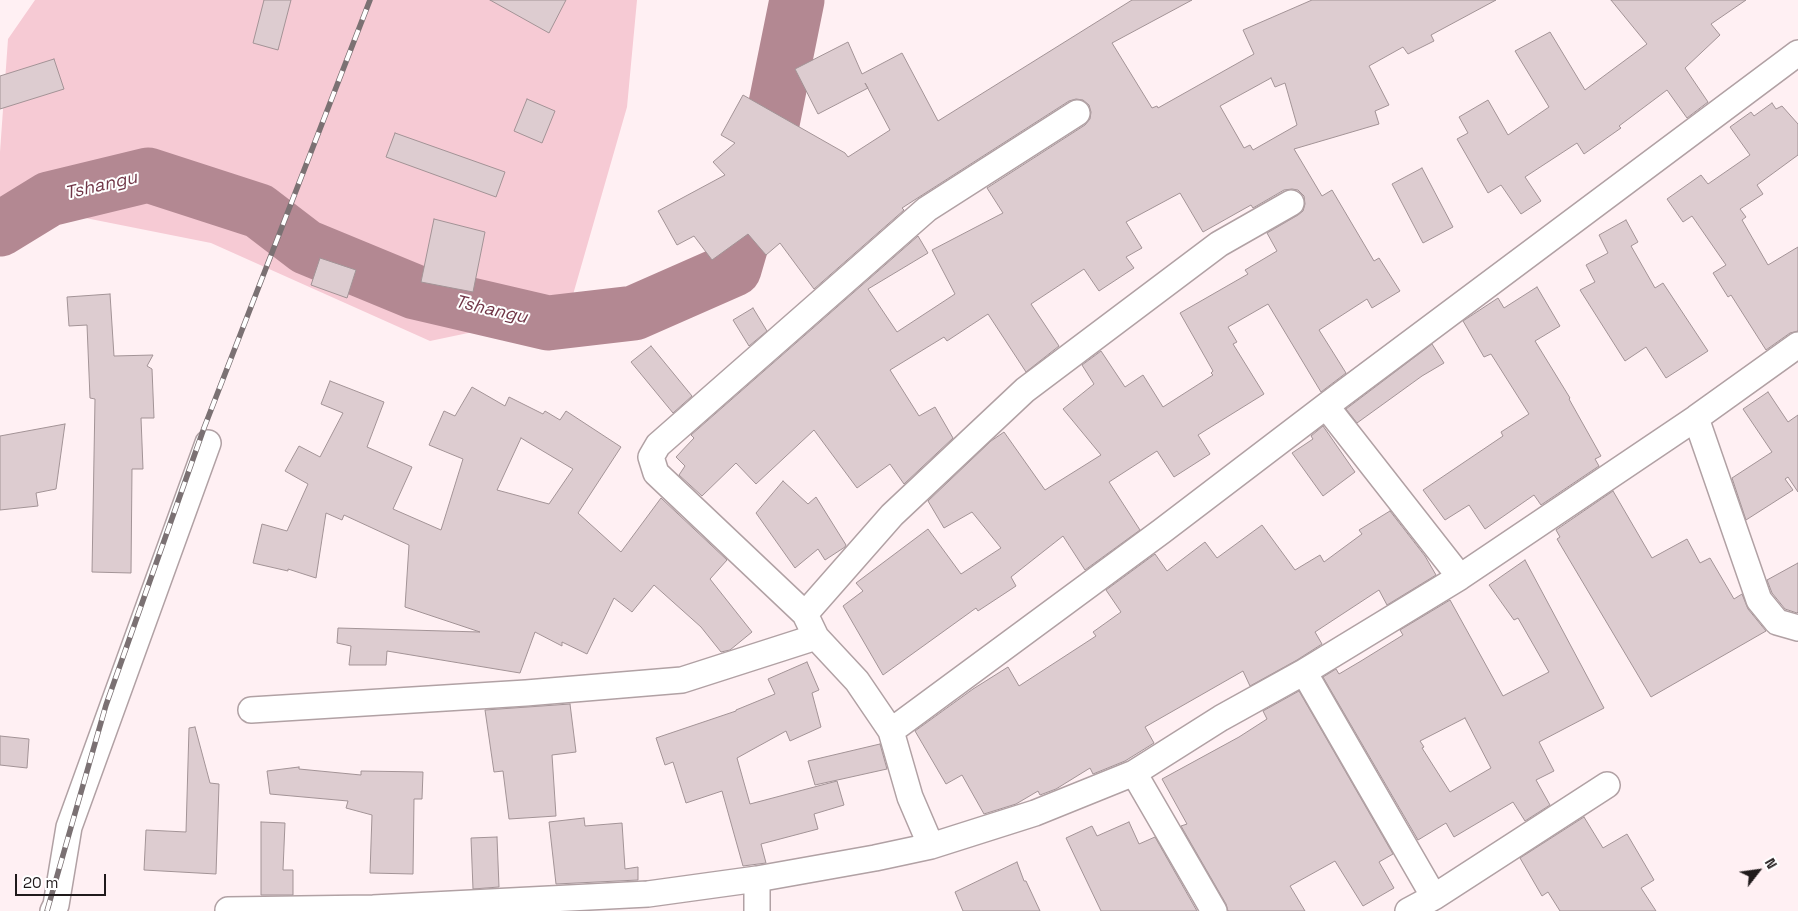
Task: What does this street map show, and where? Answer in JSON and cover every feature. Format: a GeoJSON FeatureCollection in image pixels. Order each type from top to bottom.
{"type":"FeatureCollection","features":[{"type":"Feature","properties":{"kind":"street"},"geometry":{"type":"LineString","coordinates":[[891,731],[1162,532],[1326,406],[1798,53]]}},
{"type":"Feature","properties":{"kind":"street"},"geometry":{"type":"LineString","coordinates":[[931,846],[910,797],[891,731],[857,681],[816,637],[805,614],[656,473],[651,457],[658,445],[927,209],[1077,113]]}},
{"type":"Feature","properties":{"kind":"street"},"geometry":{"type":"LineString","coordinates":[[805,614],[892,515],[1026,390],[1219,244],[1291,203]]}},
{"type":"Feature","properties":{"kind":"street"},"geometry":{"type":"LineString","coordinates":[[228,910],[373,908],[648,894],[875,858],[931,846],[1035,813],[1134,773],[1221,718],[1304,672],[1460,577],[1696,418],[1798,345]]}},
{"type":"Feature","properties":{"kind":"street"},"geometry":{"type":"LineString","coordinates":[[1326,406],[1460,577]]}},
{"type":"Feature","properties":{"kind":"street"},"geometry":{"type":"LineString","coordinates":[[1696,418],[1759,600],[1777,622],[1798,628]]}},
{"type":"Feature","properties":{"kind":"street"},"geometry":{"type":"LineString","coordinates":[[53,911],[56,905],[68,827],[208,443]]}},
{"type":"Feature","properties":{"kind":"street"},"geometry":{"type":"LineString","coordinates":[[252,710],[526,693],[682,680],[816,637]]}},
{"type":"Feature","properties":{"kind":"street"},"geometry":{"type":"LineString","coordinates":[[1304,672],[1434,897]]}},
{"type":"Feature","properties":{"kind":"street"},"geometry":{"type":"LineString","coordinates":[[1134,773],[1214,911]]}},
{"type":"Feature","properties":{"kind":"street"},"geometry":{"type":"LineString","coordinates":[[1408,911],[1434,897],[1607,785]]}},
{"type":"Feature","properties":{"kind":"street"},"geometry":{"type":"LineString","coordinates":[[757,878],[757,911]]}},
{"type":"Feature","properties":{"kind":"shaded area"},"geometry":{"type":"Polygon","coordinates":[[[35,0],[637,0],[627,107],[568,312],[430,341],[211,243],[0,201],[0,152],[8,39],[35,0]]]}},
{"type":"Feature","properties":{"kind":"building"},"geometry":{"type":"Polygon","coordinates":[[[264,0],[291,0],[278,50],[253,43],[264,0]]]}},
{"type":"Feature","properties":{"kind":"building"},"geometry":{"type":"Polygon","coordinates":[[[490,0],[566,0],[549,33],[490,0]]]}},
{"type":"Feature","properties":{"kind":"building"},"geometry":{"type":"Polygon","coordinates":[[[1132,0],[1192,0],[1112,43],[1152,108],[1157,106],[1158,108],[1254,54],[1243,30],[1312,0],[1496,0],[1431,35],[1434,41],[1408,54],[1403,47],[1369,66],[1389,105],[1375,111],[1379,124],[1294,149],[1322,196],[1332,190],[1374,261],[1379,258],[1400,291],[1372,308],[1367,299],[1319,330],[1346,373],[1321,392],[1268,304],[1228,327],[1237,342],[1233,344],[1264,394],[1198,435],[1210,454],[1174,477],[1157,451],[1109,482],[1140,530],[1085,570],[1063,536],[1011,577],[1016,586],[978,611],[976,608],[883,675],[843,606],[863,591],[856,583],[928,529],[961,574],[1001,548],[972,512],[944,528],[928,501],[991,441],[1004,432],[1045,490],[1101,455],[1063,409],[1094,384],[1082,365],[1101,351],[1125,387],[1143,375],[1163,407],[1213,375],[1211,373],[1213,371],[1180,313],[1248,274],[1245,270],[1277,251],[1267,233],[1298,215],[1303,211],[1305,204],[1304,196],[1298,190],[1284,190],[1253,208],[1251,205],[1203,232],[1180,193],[1126,222],[1142,248],[1126,257],[1134,268],[1099,291],[1084,269],[1031,304],[1059,346],[1026,372],[988,314],[947,341],[944,337],[890,370],[919,416],[935,407],[953,438],[904,484],[890,464],[857,488],[814,430],[756,484],[736,463],[702,496],[679,475],[685,466],[676,457],[694,438],[691,435],[918,236],[928,253],[868,289],[897,332],[955,294],[932,250],[1003,213],[987,188],[1085,125],[1090,119],[1091,112],[1089,105],[1083,100],[1069,101],[902,208],[904,210],[814,289],[780,243],[766,255],[748,234],[712,260],[694,236],[677,245],[658,211],[725,175],[713,162],[735,143],[721,135],[743,95],[845,153],[848,157],[890,130],[868,88],[818,114],[795,69],[848,42],[862,74],[902,53],[938,121],[1132,0]],[[1271,78],[1220,106],[1244,148],[1250,145],[1253,150],[1297,125],[1285,83],[1275,87],[1271,78]]]}},
{"type":"Feature","properties":{"kind":"building"},"geometry":{"type":"Polygon","coordinates":[[[1611,0],[1746,0],[1711,24],[1720,35],[1685,68],[1708,102],[1687,118],[1667,90],[1619,126],[1621,128],[1584,154],[1577,143],[1525,177],[1541,201],[1521,214],[1501,185],[1488,193],[1457,139],[1468,133],[1459,117],[1488,100],[1508,135],[1549,107],[1515,51],[1550,32],[1585,90],[1647,44],[1611,0]]]}},
{"type":"Feature","properties":{"kind":"building"},"geometry":{"type":"Polygon","coordinates":[[[54,59],[64,89],[0,109],[0,76],[54,59]]]}},
{"type":"Feature","properties":{"kind":"building"},"geometry":{"type":"Polygon","coordinates":[[[527,99],[555,111],[542,143],[514,131],[527,99]]]}},
{"type":"Feature","properties":{"kind":"building"},"geometry":{"type":"Polygon","coordinates":[[[1772,103],[1776,109],[1782,106],[1798,124],[1798,155],[1757,185],[1763,194],[1740,209],[1746,217],[1742,220],[1768,265],[1798,247],[1798,331],[1790,333],[1766,350],[1731,295],[1728,297],[1713,273],[1726,265],[1692,216],[1683,222],[1667,199],[1701,175],[1708,184],[1750,155],[1730,127],[1751,112],[1754,116],[1772,103]]]}},
{"type":"Feature","properties":{"kind":"building"},"geometry":{"type":"Polygon","coordinates":[[[395,133],[505,172],[496,197],[386,157],[395,133]]]}},
{"type":"Feature","properties":{"kind":"building"},"geometry":{"type":"Polygon","coordinates":[[[1422,168],[1453,227],[1423,243],[1392,184],[1422,168]]]}},
{"type":"Feature","properties":{"kind":"building"},"geometry":{"type":"Polygon","coordinates":[[[434,219],[485,232],[473,292],[421,282],[434,219]]]}},
{"type":"Feature","properties":{"kind":"building"},"geometry":{"type":"Polygon","coordinates":[[[1626,220],[1638,242],[1631,246],[1655,288],[1663,283],[1708,351],[1666,378],[1646,347],[1625,361],[1580,290],[1595,282],[1586,265],[1608,253],[1599,235],[1626,220]]]}},
{"type":"Feature","properties":{"kind":"building"},"geometry":{"type":"Polygon","coordinates":[[[320,258],[356,270],[347,298],[311,285],[320,258]]]}},
{"type":"Feature","properties":{"kind":"building"},"geometry":{"type":"Polygon","coordinates":[[[1537,287],[1560,326],[1535,341],[1570,398],[1601,456],[1595,459],[1599,466],[1541,505],[1534,495],[1485,529],[1469,505],[1445,520],[1423,490],[1503,436],[1501,432],[1529,414],[1491,354],[1484,357],[1463,321],[1498,298],[1504,308],[1537,287]]]}},
{"type":"Feature","properties":{"kind":"building"},"geometry":{"type":"Polygon","coordinates":[[[110,294],[114,356],[153,355],[147,366],[152,369],[154,418],[141,418],[143,469],[132,469],[131,573],[92,572],[95,399],[90,398],[87,325],[69,326],[67,297],[110,294]]]}},
{"type":"Feature","properties":{"kind":"building"},"geometry":{"type":"Polygon","coordinates":[[[753,308],[767,331],[749,346],[733,320],[753,308]]]}},
{"type":"Feature","properties":{"kind":"building"},"geometry":{"type":"Polygon","coordinates":[[[1432,344],[1444,363],[1422,376],[1357,423],[1346,409],[1432,344]]]}},
{"type":"Feature","properties":{"kind":"building"},"geometry":{"type":"Polygon","coordinates":[[[651,346],[692,396],[673,413],[631,362],[651,346]]]}},
{"type":"Feature","properties":{"kind":"building"},"geometry":{"type":"Polygon","coordinates":[[[330,381],[384,402],[367,447],[412,467],[393,509],[441,530],[463,459],[429,445],[444,411],[455,416],[472,387],[505,406],[509,397],[543,414],[545,411],[560,420],[566,411],[621,447],[578,513],[621,552],[661,498],[727,560],[710,579],[752,632],[730,650],[721,652],[701,627],[654,585],[632,612],[614,598],[587,654],[562,642],[562,646],[535,632],[520,673],[387,651],[386,665],[349,665],[351,646],[337,643],[338,628],[480,632],[405,607],[409,545],[344,515],[342,520],[326,513],[316,578],[288,569],[288,571],[253,563],[262,524],[287,531],[308,484],[285,471],[299,446],[320,457],[343,413],[321,404],[330,381]],[[521,438],[497,490],[549,504],[573,469],[521,438]]]}},
{"type":"Feature","properties":{"kind":"building"},"geometry":{"type":"Polygon","coordinates":[[[1768,392],[1788,422],[1798,415],[1798,492],[1788,477],[1785,479],[1793,490],[1746,520],[1732,478],[1772,452],[1743,409],[1768,392]]]}},
{"type":"Feature","properties":{"kind":"building"},"geometry":{"type":"Polygon","coordinates":[[[65,424],[56,489],[36,493],[38,506],[0,510],[0,436],[65,424]]]}},
{"type":"Feature","properties":{"kind":"building"},"geometry":{"type":"Polygon","coordinates":[[[1323,426],[1355,472],[1323,496],[1292,453],[1313,439],[1311,436],[1323,426]]]}},
{"type":"Feature","properties":{"kind":"building"},"geometry":{"type":"Polygon","coordinates":[[[783,481],[808,504],[816,497],[846,545],[845,547],[825,560],[818,549],[795,568],[756,513],[783,481]]]}},
{"type":"Feature","properties":{"kind":"building"},"geometry":{"type":"Polygon","coordinates":[[[1613,491],[1652,558],[1687,539],[1700,563],[1710,558],[1734,599],[1742,594],[1748,609],[1766,631],[1651,697],[1557,539],[1560,537],[1556,530],[1613,491]]]}},
{"type":"Feature","properties":{"kind":"building"},"geometry":{"type":"Polygon","coordinates":[[[1390,511],[1425,556],[1436,575],[1387,605],[1379,590],[1315,632],[1322,644],[1297,660],[1250,686],[1243,671],[1145,727],[1154,743],[1125,761],[1093,774],[1090,768],[1056,789],[1040,795],[1038,791],[1016,804],[984,814],[962,775],[946,784],[915,731],[973,689],[1008,667],[1019,686],[1096,636],[1093,632],[1121,612],[1106,590],[1155,554],[1167,571],[1205,542],[1217,558],[1262,525],[1295,570],[1320,555],[1324,562],[1362,534],[1359,530],[1390,511]]]}},
{"type":"Feature","properties":{"kind":"building"},"geometry":{"type":"Polygon","coordinates":[[[1525,560],[1604,708],[1539,742],[1554,771],[1536,780],[1550,805],[1525,821],[1513,802],[1454,837],[1446,823],[1418,840],[1323,677],[1336,669],[1339,674],[1361,661],[1403,635],[1400,630],[1450,600],[1503,696],[1549,672],[1518,618],[1514,620],[1489,585],[1525,560]],[[1465,718],[1420,741],[1424,747],[1422,748],[1450,792],[1491,768],[1465,718]]]}},
{"type":"Feature","properties":{"kind":"building"},"geometry":{"type":"Polygon","coordinates":[[[1798,563],[1797,613],[1785,609],[1772,593],[1767,580],[1798,563]]]}},
{"type":"Feature","properties":{"kind":"building"},"geometry":{"type":"Polygon","coordinates":[[[807,662],[819,690],[812,693],[821,727],[790,741],[786,731],[737,758],[750,804],[837,781],[844,805],[814,814],[818,829],[761,844],[766,863],[743,866],[722,791],[686,803],[673,762],[665,765],[656,738],[736,711],[775,694],[768,679],[807,662]]]}},
{"type":"Feature","properties":{"kind":"building"},"geometry":{"type":"Polygon","coordinates":[[[1299,691],[1393,854],[1379,862],[1394,888],[1363,906],[1335,861],[1290,886],[1305,911],[1228,911],[1226,904],[1181,826],[1187,824],[1162,779],[1239,737],[1267,719],[1263,711],[1299,691]]]}},
{"type":"Feature","properties":{"kind":"building"},"geometry":{"type":"Polygon","coordinates":[[[570,704],[576,752],[552,755],[556,816],[509,819],[503,771],[494,772],[485,710],[570,704]]]}},
{"type":"Feature","properties":{"kind":"building"},"geometry":{"type":"Polygon","coordinates":[[[195,727],[210,783],[219,784],[216,874],[144,870],[146,830],[186,832],[189,728],[195,727]]]}},
{"type":"Feature","properties":{"kind":"building"},"geometry":{"type":"Polygon","coordinates":[[[0,736],[29,739],[27,768],[0,765],[0,736]]]}},
{"type":"Feature","properties":{"kind":"building"},"geometry":{"type":"Polygon","coordinates":[[[880,744],[887,769],[815,785],[808,761],[880,744]]]}},
{"type":"Feature","properties":{"kind":"building"},"geometry":{"type":"Polygon","coordinates":[[[299,767],[299,769],[361,775],[361,771],[423,772],[422,799],[414,799],[413,874],[370,873],[372,815],[346,808],[348,801],[270,794],[267,771],[299,767]]]}},
{"type":"Feature","properties":{"kind":"building"},"geometry":{"type":"Polygon","coordinates":[[[1584,817],[1603,848],[1627,834],[1654,880],[1641,888],[1656,911],[1560,911],[1548,892],[1542,896],[1520,858],[1584,817]]]}},
{"type":"Feature","properties":{"kind":"building"},"geometry":{"type":"Polygon","coordinates":[[[584,818],[585,826],[622,823],[625,869],[638,867],[638,880],[556,884],[549,822],[584,818]]]}},
{"type":"Feature","properties":{"kind":"building"},"geometry":{"type":"Polygon","coordinates":[[[261,822],[285,823],[283,870],[293,870],[293,895],[261,895],[261,822]]]}},
{"type":"Feature","properties":{"kind":"building"},"geometry":{"type":"Polygon","coordinates":[[[1129,822],[1139,844],[1155,837],[1197,911],[1101,911],[1066,838],[1092,826],[1097,836],[1129,822]]]}},
{"type":"Feature","properties":{"kind":"building"},"geometry":{"type":"Polygon","coordinates":[[[497,837],[499,887],[473,889],[471,838],[497,837]]]}},
{"type":"Feature","properties":{"kind":"building"},"geometry":{"type":"Polygon","coordinates":[[[1017,862],[1024,881],[1026,881],[1040,911],[963,911],[955,892],[1017,862]]]}},
{"type":"Feature","properties":{"kind":"waterway","name":"Tshangu"},"geometry":{"type":"LineString","coordinates":[[0,229],[49,199],[148,175],[259,211],[306,247],[415,292],[548,323],[634,313],[734,269],[762,173],[797,0]]}},
{"type":"Feature","properties":{"kind":"railway"},"geometry":{"type":"LineString","coordinates":[[47,911],[106,705],[204,428],[370,0]]}}]}
